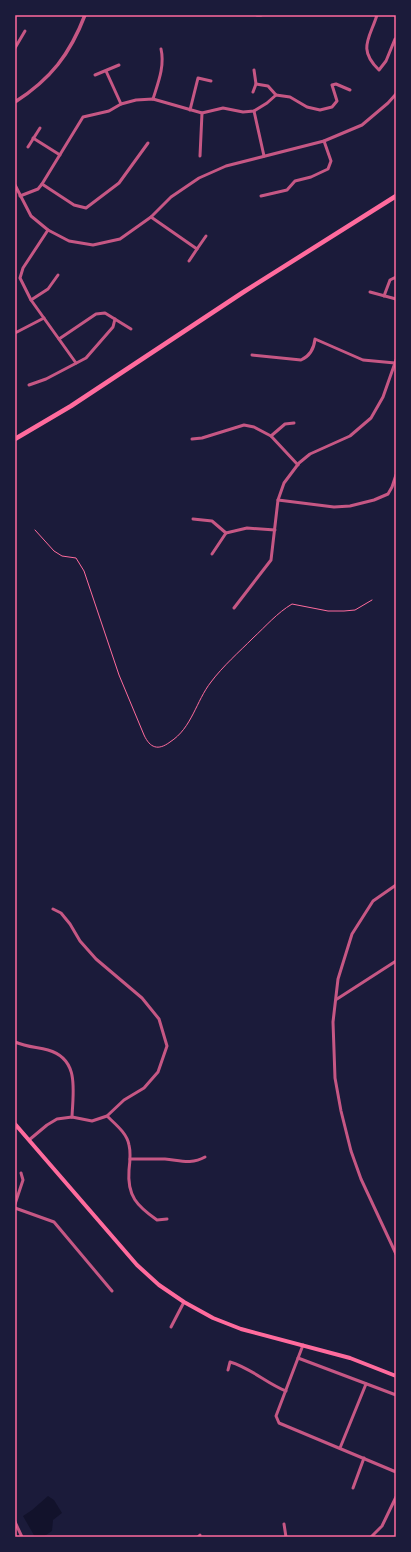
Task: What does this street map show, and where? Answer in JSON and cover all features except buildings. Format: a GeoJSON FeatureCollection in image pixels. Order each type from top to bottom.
{"type":"FeatureCollection","features":[{"type":"Feature","properties":{"kind":"highway"},"geometry":{"type":"LineString","coordinates":[[15,438],[71,406],[242,293],[396,195]]}},
{"type":"Feature","properties":{"kind":"main road"},"geometry":{"type":"LineString","coordinates":[[15,1124],[137,1265],[159,1285],[184,1302],[225,1324],[350,1358],[396,1376]]}},
{"type":"Feature","properties":{"kind":"street"},"geometry":{"type":"LineString","coordinates":[[15,102],[35,88],[60,63],[70,48],[85,15]]}},
{"type":"Feature","properties":{"kind":"street"},"geometry":{"type":"LineString","coordinates":[[377,15],[367,41],[366,51],[371,62],[379,70],[386,61],[395,39]]}},
{"type":"Feature","properties":{"kind":"street"},"geometry":{"type":"LineString","coordinates":[[15,48],[25,31]]}},
{"type":"Feature","properties":{"kind":"street"},"geometry":{"type":"LineString","coordinates":[[152,99],[160,76],[163,57],[161,49]]}},
{"type":"Feature","properties":{"kind":"street"},"geometry":{"type":"LineString","coordinates":[[95,75],[119,64]]}},
{"type":"Feature","properties":{"kind":"street"},"geometry":{"type":"LineString","coordinates":[[253,92],[256,84],[254,70]]}},
{"type":"Feature","properties":{"kind":"street"},"geometry":{"type":"LineString","coordinates":[[106,71],[121,104]]}},
{"type":"Feature","properties":{"kind":"street"},"geometry":{"type":"LineString","coordinates":[[190,110],[198,78],[211,81]]}},
{"type":"Feature","properties":{"kind":"street"},"geometry":{"type":"LineString","coordinates":[[256,84],[268,86],[276,95],[290,97],[307,107],[320,110],[332,107],[337,101],[332,85],[336,84],[350,90]]}},
{"type":"Feature","properties":{"kind":"street"},"geometry":{"type":"LineString","coordinates":[[15,185],[31,216],[48,230],[68,241],[93,245],[120,239],[136,229],[151,217],[171,197],[198,178],[226,166],[324,141],[362,125],[388,103],[396,94]]}},
{"type":"Feature","properties":{"kind":"street"},"geometry":{"type":"LineString","coordinates":[[20,196],[38,189],[42,184],[83,117],[109,111],[121,104],[136,100],[152,99],[202,113],[223,108],[243,112],[254,111],[268,103],[276,95]]}},
{"type":"Feature","properties":{"kind":"street"},"geometry":{"type":"LineString","coordinates":[[254,111],[264,156]]}},
{"type":"Feature","properties":{"kind":"street"},"geometry":{"type":"LineString","coordinates":[[200,156],[202,113]]}},
{"type":"Feature","properties":{"kind":"street"},"geometry":{"type":"LineString","coordinates":[[28,147],[40,128]]}},
{"type":"Feature","properties":{"kind":"street"},"geometry":{"type":"LineString","coordinates":[[33,138],[60,155]]}},
{"type":"Feature","properties":{"kind":"street"},"geometry":{"type":"LineString","coordinates":[[261,196],[287,190],[295,181],[311,177],[328,169],[331,161],[324,141]]}},
{"type":"Feature","properties":{"kind":"street"},"geometry":{"type":"LineString","coordinates":[[42,184],[74,205],[86,208],[119,183],[148,143]]}},
{"type":"Feature","properties":{"kind":"street"},"geometry":{"type":"LineString","coordinates":[[151,217],[197,249]]}},
{"type":"Feature","properties":{"kind":"street"},"geometry":{"type":"LineString","coordinates":[[48,230],[23,268],[20,278],[31,300],[76,363]]}},
{"type":"Feature","properties":{"kind":"street"},"geometry":{"type":"LineString","coordinates":[[189,261],[206,236]]}},
{"type":"Feature","properties":{"kind":"street"},"geometry":{"type":"LineString","coordinates":[[31,300],[48,289],[58,275]]}},
{"type":"Feature","properties":{"kind":"street"},"geometry":{"type":"LineString","coordinates":[[384,296],[390,280],[396,277]]}},
{"type":"Feature","properties":{"kind":"street"},"geometry":{"type":"LineString","coordinates":[[370,292],[396,299]]}},
{"type":"Feature","properties":{"kind":"street"},"geometry":{"type":"LineString","coordinates":[[59,339],[96,314],[105,312],[131,329]]}},
{"type":"Feature","properties":{"kind":"street"},"geometry":{"type":"LineString","coordinates":[[15,333],[44,318]]}},
{"type":"Feature","properties":{"kind":"street"},"geometry":{"type":"LineString","coordinates":[[29,385],[46,379],[86,358],[113,327],[115,318]]}},
{"type":"Feature","properties":{"kind":"street"},"geometry":{"type":"LineString","coordinates":[[234,608],[271,560],[278,500],[284,483],[298,465],[310,454],[350,436],[371,418],[383,397],[395,361],[364,360],[315,339],[315,344],[309,356],[301,360],[252,355]]}},
{"type":"Feature","properties":{"kind":"street"},"geometry":{"type":"LineString","coordinates":[[271,436],[285,424],[294,423]]}},
{"type":"Feature","properties":{"kind":"street"},"geometry":{"type":"LineString","coordinates":[[192,439],[202,438],[244,425],[254,427],[271,436],[298,465]]}},
{"type":"Feature","properties":{"kind":"street"},"geometry":{"type":"LineString","coordinates":[[278,500],[334,507],[350,506],[374,500],[388,494],[396,475]]}},
{"type":"Feature","properties":{"kind":"street"},"geometry":{"type":"LineString","coordinates":[[193,519],[212,521],[226,533]]}},
{"type":"Feature","properties":{"kind":"street"},"geometry":{"type":"LineString","coordinates":[[212,554],[226,533],[248,528],[275,530]]}},
{"type":"Feature","properties":{"kind":"street"},"geometry":{"type":"LineString","coordinates":[[396,885],[373,901],[352,934],[338,980],[333,1022],[335,1078],[341,1111],[351,1151],[361,1179],[396,1254]]}},
{"type":"Feature","properties":{"kind":"street"},"geometry":{"type":"LineString","coordinates":[[29,1140],[57,1119],[72,1117],[92,1121],[107,1116],[124,1100],[144,1088],[158,1072],[167,1046],[159,1019],[142,998],[96,959],[80,941],[70,924],[61,914],[53,909]]}},
{"type":"Feature","properties":{"kind":"street"},"geometry":{"type":"LineString","coordinates":[[337,998],[396,961]]}},
{"type":"Feature","properties":{"kind":"street"},"geometry":{"type":"LineString","coordinates":[[15,1042],[27,1047],[49,1051],[61,1056],[69,1065],[73,1076],[72,1117]]}},
{"type":"Feature","properties":{"kind":"street"},"geometry":{"type":"LineString","coordinates":[[107,1116],[124,1134],[130,1144],[128,1180],[136,1203],[157,1220],[168,1220]]}},
{"type":"Feature","properties":{"kind":"street"},"geometry":{"type":"LineString","coordinates":[[130,1159],[166,1159],[184,1162],[197,1161],[205,1157]]}},
{"type":"Feature","properties":{"kind":"street"},"geometry":{"type":"LineString","coordinates":[[15,1204],[23,1180],[20,1173]]}},
{"type":"Feature","properties":{"kind":"street"},"geometry":{"type":"LineString","coordinates":[[15,1208],[54,1222],[112,1291]]}},
{"type":"Feature","properties":{"kind":"street"},"geometry":{"type":"LineString","coordinates":[[171,1327],[184,1302]]}},
{"type":"Feature","properties":{"kind":"street"},"geometry":{"type":"LineString","coordinates":[[303,1344],[276,1416],[279,1423],[396,1472]]}},
{"type":"Feature","properties":{"kind":"street"},"geometry":{"type":"LineString","coordinates":[[298,1358],[396,1395]]}},
{"type":"Feature","properties":{"kind":"street"},"geometry":{"type":"LineString","coordinates":[[226,1361],[244,1367],[259,1375],[274,1386],[286,1391]]}},
{"type":"Feature","properties":{"kind":"street"},"geometry":{"type":"LineString","coordinates":[[228,1370],[230,1362]]}},
{"type":"Feature","properties":{"kind":"street"},"geometry":{"type":"LineString","coordinates":[[340,1448],[366,1384]]}},
{"type":"Feature","properties":{"kind":"street"},"geometry":{"type":"LineString","coordinates":[[353,1488],[364,1458]]}},
{"type":"Feature","properties":{"kind":"street"},"geometry":{"type":"LineString","coordinates":[[371,1537],[382,1526],[396,1497]]}},
{"type":"Feature","properties":{"kind":"street"},"geometry":{"type":"LineString","coordinates":[[15,1522],[16,1528],[22,1537]]}},
{"type":"Feature","properties":{"kind":"street"},"geometry":{"type":"LineString","coordinates":[[284,1524],[286,1537]]}},
{"type":"Feature","properties":{"kind":"path"},"geometry":{"type":"LineString","coordinates":[[36,530],[54,551],[62,556],[76,558],[84,571],[120,675],[144,735],[148,743],[152,746],[162,746],[170,742],[182,731],[195,711],[210,682],[280,611],[292,604],[328,611],[355,610],[372,600]]}},
{"type":"Feature","properties":{"kind":"shaded area"},"geometry":{"type":"Polygon","coordinates":[[[48,1496],[54,1500],[62,1513],[53,1520],[52,1531],[43,1537],[35,1537],[23,1516],[48,1496]]]}}]}
